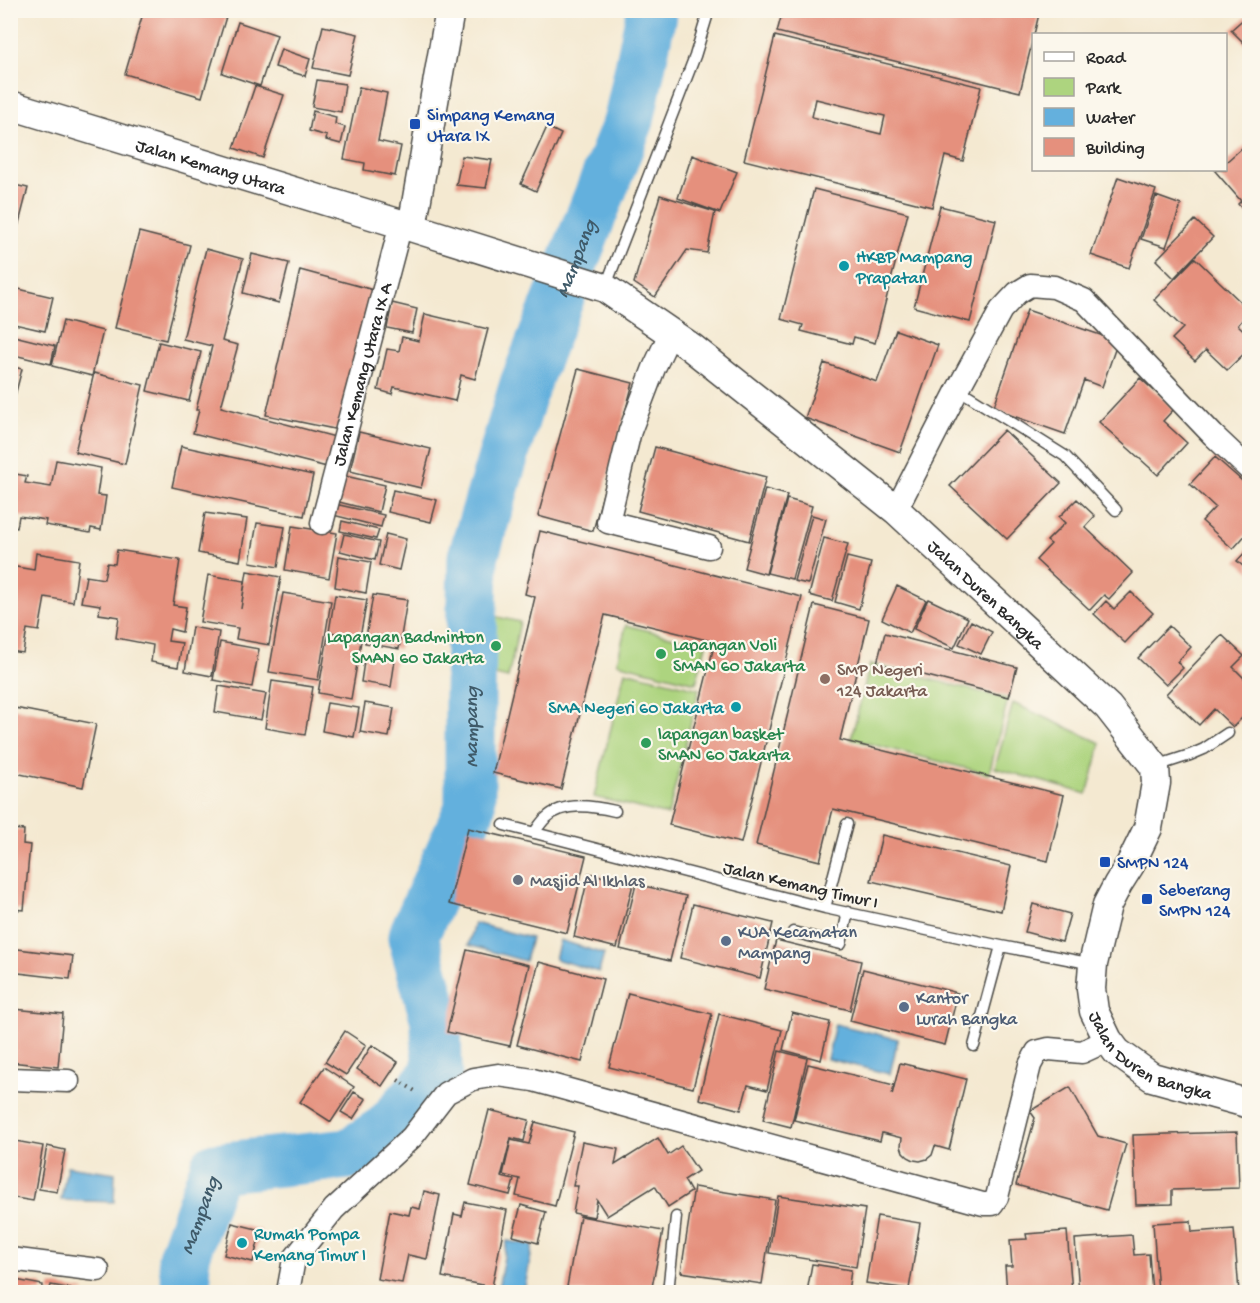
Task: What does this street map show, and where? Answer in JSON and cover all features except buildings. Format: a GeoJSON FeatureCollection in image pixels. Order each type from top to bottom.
{"type":"FeatureCollection","features":[{"type":"Feature","properties":{"kind":"street"},"geometry":{"type":"LineString","coordinates":[[406,225],[450,10]]}},
{"type":"Feature","properties":{"kind":"street","name":"Jalan Kemang Utara"},"geometry":{"type":"LineString","coordinates":[[10,105],[406,225]]}},
{"type":"Feature","properties":{"kind":"street","name":"Jalan Duren Bangka"},"geometry":{"type":"LineString","coordinates":[[406,225],[600,286],[671,332],[896,510],[1108,707],[1155,767],[1156,783],[1148,828],[1107,905],[1093,964],[1091,989],[1094,1011],[1108,1040],[1117,1052],[1152,1077],[1250,1104]]}},
{"type":"Feature","properties":{"kind":"street","name":"Jalan Kemang Utara IX A"},"geometry":{"type":"LineString","coordinates":[[322,523],[406,225]]}},
{"type":"Feature","properties":{"kind":"street"},"geometry":{"type":"LineString","coordinates":[[896,510],[1001,310],[1017,293],[1030,285],[1054,287],[1084,300],[1213,435],[1250,470]]}},
{"type":"Feature","properties":{"kind":"street"},"geometry":{"type":"LineString","coordinates":[[671,332],[654,368],[630,432],[608,522],[709,548]]}},
{"type":"Feature","properties":{"kind":"street"},"geometry":{"type":"LineString","coordinates":[[288,1293],[294,1259],[334,1209],[412,1137],[446,1093],[473,1079],[498,1075],[533,1080],[983,1204],[992,1203],[998,1197],[1030,1065],[1037,1052],[1049,1049],[1082,1052],[1108,1040]]}},
{"type":"Feature","properties":{"kind":"street"},"geometry":{"type":"LineString","coordinates":[[10,1078],[68,1081]]}},
{"type":"Feature","properties":{"kind":"street"},"geometry":{"type":"LineString","coordinates":[[10,1258],[98,1270]]}},
{"type":"Feature","properties":{"kind":"lane"},"geometry":{"type":"LineString","coordinates":[[600,286],[691,67],[710,10]]}},
{"type":"Feature","properties":{"kind":"lane"},"geometry":{"type":"LineString","coordinates":[[958,389],[1065,456],[1116,510]]}},
{"type":"Feature","properties":{"kind":"lane"},"geometry":{"type":"LineString","coordinates":[[1155,767],[1190,756],[1228,733]]}},
{"type":"Feature","properties":{"kind":"lane"},"geometry":{"type":"LineString","coordinates":[[534,833],[556,810],[592,806],[615,811]]}},
{"type":"Feature","properties":{"kind":"lane"},"geometry":{"type":"LineString","coordinates":[[825,908],[847,824]]}},
{"type":"Feature","properties":{"kind":"lane","name":"Jalan Kemang Timur I"},"geometry":{"type":"LineString","coordinates":[[504,825],[825,908],[1093,964]]}},
{"type":"Feature","properties":{"kind":"lane"},"geometry":{"type":"LineString","coordinates":[[793,932],[841,944],[848,912]]}},
{"type":"Feature","properties":{"kind":"lane"},"geometry":{"type":"LineString","coordinates":[[974,1046],[1001,946]]}},
{"type":"Feature","properties":{"kind":"lane"},"geometry":{"type":"LineString","coordinates":[[668,1293],[676,1217]]}},
{"type":"Feature","properties":{"kind":"green space","name":"Lapangan Badminton SMAN 60 Jakarta"},"geometry":{"type":"Polygon","coordinates":[[[484,614],[520,622],[508,678],[471,669],[484,614]]]}},
{"type":"Feature","properties":{"kind":"green space","name":"Lapangan Voli SMAN 60 Jakarta"},"geometry":{"type":"Polygon","coordinates":[[[626,625],[706,645],[696,683],[617,663],[626,625]]]}},
{"type":"Feature","properties":{"kind":"green space"},"geometry":{"type":"Polygon","coordinates":[[[870,664],[1008,699],[989,774],[851,739],[870,664]]]}},
{"type":"Feature","properties":{"kind":"green space","name":"lapangan basket SMAN 60 Jakarta"},"geometry":{"type":"Polygon","coordinates":[[[625,671],[699,689],[668,815],[594,797],[625,671]]]}},
{"type":"Feature","properties":{"kind":"green space"},"geometry":{"type":"Polygon","coordinates":[[[1013,703],[1101,743],[1087,794],[995,768],[1013,703]]]}},
{"type":"Feature","properties":{"kind":"water"},"geometry":{"type":"Polygon","coordinates":[[[474,923],[531,938],[525,961],[468,945],[474,923]]]}},
{"type":"Feature","properties":{"kind":"water"},"geometry":{"type":"Polygon","coordinates":[[[560,940],[604,954],[599,972],[555,959],[560,940]]]}},
{"type":"Feature","properties":{"kind":"water"},"geometry":{"type":"Polygon","coordinates":[[[835,1024],[898,1039],[890,1074],[827,1059],[835,1024]]]}},
{"type":"Feature","properties":{"kind":"water"},"geometry":{"type":"Polygon","coordinates":[[[67,1166],[115,1173],[114,1202],[61,1200],[67,1166]]]}},
{"type":"Feature","properties":{"kind":"water"},"geometry":{"type":"Polygon","coordinates":[[[507,1241],[533,1245],[524,1292],[498,1289],[507,1241]]]}},
{"type":"Feature","properties":{"kind":"waterway","name":"Mampang"},"geometry":{"type":"LineString","coordinates":[[188,1292],[183,1258],[215,1168],[349,1154],[387,1129],[437,1072],[436,1021],[413,937],[470,808],[473,557],[525,384],[629,120],[652,10]]}},
{"type":"Feature","properties":{"kind":"place","name":"Simpang Kemang Utara IX"},"geometry":{"type":"Point","coordinates":[415,124]}},
{"type":"Feature","properties":{"kind":"place","name":"HKBP Mampang Prapatan"},"geometry":{"type":"Point","coordinates":[844,266]}},
{"type":"Feature","properties":{"kind":"place","name":"Lapangan Badminton SMAN 60 Jakarta"},"geometry":{"type":"Point","coordinates":[496,646]}},
{"type":"Feature","properties":{"kind":"place","name":"Lapangan Voli SMAN 60 Jakarta"},"geometry":{"type":"Point","coordinates":[661,654]}},
{"type":"Feature","properties":{"kind":"place","name":"SMP Negeri 124 Jakarta"},"geometry":{"type":"Point","coordinates":[825,679]}},
{"type":"Feature","properties":{"kind":"place","name":"SMA Negeri 60 Jakarta"},"geometry":{"type":"Point","coordinates":[736,707]}},
{"type":"Feature","properties":{"kind":"place","name":"lapangan basket SMAN 60 Jakarta"},"geometry":{"type":"Point","coordinates":[646,743]}},
{"type":"Feature","properties":{"kind":"place","name":"SMPN 124"},"geometry":{"type":"Point","coordinates":[1105,862]}},
{"type":"Feature","properties":{"kind":"place","name":"Masjid Al Ikhlas"},"geometry":{"type":"Point","coordinates":[518,880]}},
{"type":"Feature","properties":{"kind":"place","name":"Seberang SMPN 124"},"geometry":{"type":"Point","coordinates":[1147,899]}},
{"type":"Feature","properties":{"kind":"place","name":"KUA Kecamatan Mampang"},"geometry":{"type":"Point","coordinates":[726,941]}},
{"type":"Feature","properties":{"kind":"place","name":"Kantor Lurah Bangka"},"geometry":{"type":"Point","coordinates":[904,1007]}},
{"type":"Feature","properties":{"kind":"place","name":"Rumah Pompa Kemang Timur I"},"geometry":{"type":"Point","coordinates":[242,1243]}}]}
